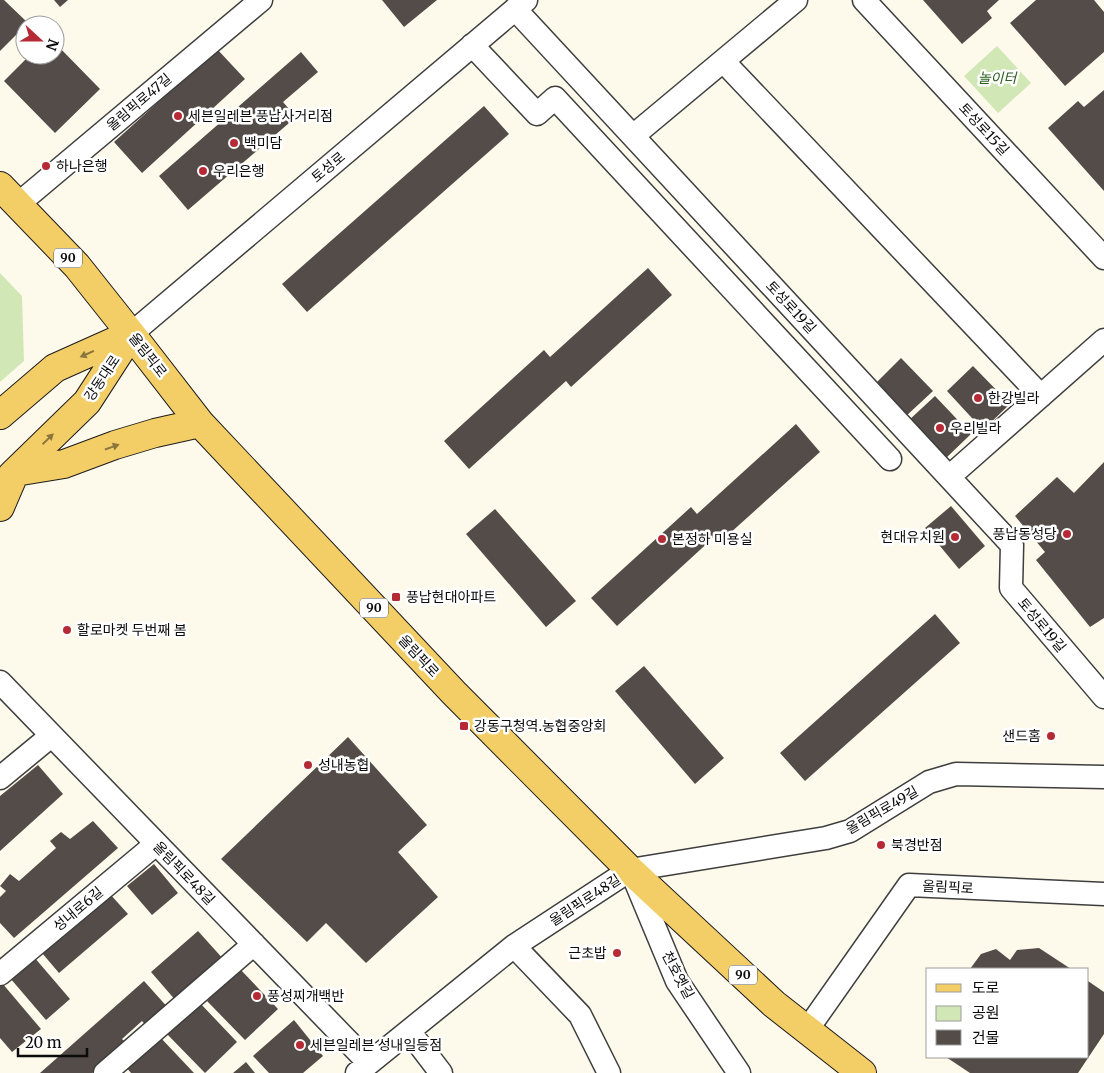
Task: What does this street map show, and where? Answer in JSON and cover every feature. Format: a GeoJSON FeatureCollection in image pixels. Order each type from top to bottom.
{"type":"FeatureCollection","features":[{"type":"Feature","properties":{"kind":"main road","name":"올림픽로"},"geometry":{"type":"LineString","coordinates":[[9,196],[77,266],[200,423],[454,693],[630,870],[774,1004],[862,1073]]}},
{"type":"Feature","properties":{"kind":"main road","name":"강동대로"},"geometry":{"type":"LineString","coordinates":[[0,415],[55,368],[131,334]]}},
{"type":"Feature","properties":{"kind":"main road","name":"강동대로"},"geometry":{"type":"LineString","coordinates":[[7,478],[86,402],[131,334]]}},
{"type":"Feature","properties":{"kind":"main road"},"geometry":{"type":"LineString","coordinates":[[0,507],[7,478],[64,464],[155,433],[200,423]]}},
{"type":"Feature","properties":{"kind":"street","name":"올림픽로47길"},"geometry":{"type":"LineString","coordinates":[[9,196],[261,0]]}},
{"type":"Feature","properties":{"kind":"street"},"geometry":{"type":"LineString","coordinates":[[633,136],[796,0]]}},
{"type":"Feature","properties":{"kind":"street","name":"토성로15길"},"geometry":{"type":"LineString","coordinates":[[864,0],[1104,258]]}},
{"type":"Feature","properties":{"kind":"street","name":"토성로"},"geometry":{"type":"LineString","coordinates":[[131,334],[520,5]]}},
{"type":"Feature","properties":{"kind":"street","name":"토성로19길"},"geometry":{"type":"LineString","coordinates":[[520,5],[633,136],[1012,545],[1011,588],[1104,697]]}},
{"type":"Feature","properties":{"kind":"street"},"geometry":{"type":"LineString","coordinates":[[472,45],[537,114],[555,98],[890,459]]}},
{"type":"Feature","properties":{"kind":"street"},"geometry":{"type":"LineString","coordinates":[[723,61],[1041,396]]}},
{"type":"Feature","properties":{"kind":"street"},"geometry":{"type":"LineString","coordinates":[[949,477],[1104,340]]}},
{"type":"Feature","properties":{"kind":"street","name":"올림픽로48길"},"geometry":{"type":"LineString","coordinates":[[0,682],[254,944],[363,1068],[514,946],[630,870]]}},
{"type":"Feature","properties":{"kind":"street"},"geometry":{"type":"LineString","coordinates":[[0,778],[52,736]]}},
{"type":"Feature","properties":{"kind":"street","name":"올림픽로49길"},"geometry":{"type":"LineString","coordinates":[[630,870],[826,838],[850,831],[929,782],[956,774],[1104,777]]}},
{"type":"Feature","properties":{"kind":"street","name":"성내로6길"},"geometry":{"type":"LineString","coordinates":[[0,974],[156,844]]}},
{"type":"Feature","properties":{"kind":"street","name":"천호옛길"},"geometry":{"type":"LineString","coordinates":[[630,870],[677,981],[739,1073]]}},
{"type":"Feature","properties":{"kind":"street","name":"올림픽로"},"geometry":{"type":"LineString","coordinates":[[807,1030],[909,884],[1104,894]]}},
{"type":"Feature","properties":{"kind":"street"},"geometry":{"type":"LineString","coordinates":[[105,1073],[254,944]]}},
{"type":"Feature","properties":{"kind":"street"},"geometry":{"type":"LineString","coordinates":[[514,946],[580,1015],[608,1073]]}},
{"type":"Feature","properties":{"kind":"street"},"geometry":{"type":"LineString","coordinates":[[409,1031],[441,1073]]}},
{"type":"Feature","properties":{"kind":"green space","name":"놀이터"},"geometry":{"type":"Polygon","coordinates":[[[997,46],[1031,83],[998,113],[964,76],[997,46]]]}},
{"type":"Feature","properties":{"kind":"green space"},"geometry":{"type":"Polygon","coordinates":[[[0,273],[22,296],[24,361],[0,382],[0,273]]]}},
{"type":"Feature","properties":{"kind":"building"},"geometry":{"type":"Polygon","coordinates":[[[0,0],[4,0],[20,15],[15,15],[15,36],[0,51],[0,0]]]}},
{"type":"Feature","properties":{"kind":"building"},"geometry":{"type":"Polygon","coordinates":[[[54,0],[68,0],[60,7],[54,0]]]}},
{"type":"Feature","properties":{"kind":"building"},"geometry":{"type":"Polygon","coordinates":[[[382,0],[437,0],[404,27],[382,0]]]}},
{"type":"Feature","properties":{"kind":"building"},"geometry":{"type":"Polygon","coordinates":[[[923,0],[999,0],[987,11],[992,18],[962,44],[923,0]]]}},
{"type":"Feature","properties":{"kind":"building"},"geometry":{"type":"Polygon","coordinates":[[[1036,0],[1094,0],[1104,12],[1104,52],[1065,86],[1010,23],[1036,0]]]}},
{"type":"Feature","properties":{"kind":"building"},"geometry":{"type":"Polygon","coordinates":[[[217,49],[245,79],[142,173],[114,142],[217,49]]]}},
{"type":"Feature","properties":{"kind":"building"},"geometry":{"type":"Polygon","coordinates":[[[301,52],[318,72],[283,102],[296,117],[188,210],[159,176],[301,52]]]}},
{"type":"Feature","properties":{"kind":"building"},"geometry":{"type":"Polygon","coordinates":[[[65,53],[100,89],[55,133],[4,81],[20,65],[65,65],[65,53]]]}},
{"type":"Feature","properties":{"kind":"building"},"geometry":{"type":"Polygon","coordinates":[[[1104,90],[1104,191],[1048,128],[1078,101],[1084,107],[1104,90]]]}},
{"type":"Feature","properties":{"kind":"building"},"geometry":{"type":"Polygon","coordinates":[[[484,106],[509,134],[307,312],[282,284],[484,106]]]}},
{"type":"Feature","properties":{"kind":"building"},"geometry":{"type":"Polygon","coordinates":[[[648,268],[672,295],[571,387],[566,381],[469,469],[444,441],[544,350],[550,357],[648,268]]]}},
{"type":"Feature","properties":{"kind":"building"},"geometry":{"type":"Polygon","coordinates":[[[901,358],[933,391],[905,417],[874,385],[901,358]]]}},
{"type":"Feature","properties":{"kind":"building","name":"한강빌라"},"geometry":{"type":"Polygon","coordinates":[[[973,366],[1010,404],[983,430],[947,391],[973,366]]]}},
{"type":"Feature","properties":{"kind":"building","name":"우리빌라"},"geometry":{"type":"Polygon","coordinates":[[[935,396],[971,434],[945,459],[908,421],[935,396]]]}},
{"type":"Feature","properties":{"kind":"building"},"geometry":{"type":"Polygon","coordinates":[[[796,424],[820,452],[718,544],[713,538],[617,626],[591,598],[691,507],[697,514],[796,424]]]}},
{"type":"Feature","properties":{"kind":"building","name":"풍납동성당"},"geometry":{"type":"Polygon","coordinates":[[[1104,462],[1104,618],[1090,627],[1036,560],[1045,552],[1015,516],[1057,477],[1074,493],[1104,462]]]}},
{"type":"Feature","properties":{"kind":"building","name":"현대유치원"},"geometry":{"type":"Polygon","coordinates":[[[951,506],[985,546],[959,569],[925,528],[951,506]]]}},
{"type":"Feature","properties":{"kind":"building"},"geometry":{"type":"Polygon","coordinates":[[[495,509],[576,601],[546,627],[466,534],[495,509]]]}},
{"type":"Feature","properties":{"kind":"building"},"geometry":{"type":"Polygon","coordinates":[[[935,614],[960,643],[805,781],[780,753],[935,614]]]}},
{"type":"Feature","properties":{"kind":"building"},"geometry":{"type":"Polygon","coordinates":[[[644,666],[724,758],[695,784],[615,691],[644,666]]]}},
{"type":"Feature","properties":{"kind":"building"},"geometry":{"type":"Polygon","coordinates":[[[348,737],[427,825],[398,852],[438,897],[366,963],[326,923],[307,942],[221,859],[348,737]]]}},
{"type":"Feature","properties":{"kind":"building"},"geometry":{"type":"Polygon","coordinates":[[[38,765],[63,794],[0,851],[0,796],[38,765]]]}},
{"type":"Feature","properties":{"kind":"building"},"geometry":{"type":"Polygon","coordinates":[[[93,821],[118,848],[14,938],[0,923],[0,897],[6,891],[0,886],[10,874],[19,881],[56,848],[50,841],[61,832],[70,839],[93,821]]]}},
{"type":"Feature","properties":{"kind":"building"},"geometry":{"type":"Polygon","coordinates":[[[154,864],[178,893],[152,915],[127,886],[154,864]]]}},
{"type":"Feature","properties":{"kind":"building"},"geometry":{"type":"Polygon","coordinates":[[[110,894],[128,914],[59,973],[42,953],[110,894]]]}},
{"type":"Feature","properties":{"kind":"building"},"geometry":{"type":"Polygon","coordinates":[[[198,931],[225,961],[177,1002],[151,972],[198,931]]]}},
{"type":"Feature","properties":{"kind":"building"},"geometry":{"type":"Polygon","coordinates":[[[1039,948],[1069,968],[971,968],[981,954],[996,949],[1010,960],[1017,950],[1039,948]]]}},
{"type":"Feature","properties":{"kind":"building"},"geometry":{"type":"Polygon","coordinates":[[[34,957],[70,999],[46,1020],[10,978],[34,957]]]}},
{"type":"Feature","properties":{"kind":"building"},"geometry":{"type":"Polygon","coordinates":[[[240,969],[278,1009],[245,1040],[207,1001],[240,969]]]}},
{"type":"Feature","properties":{"kind":"building"},"geometry":{"type":"Polygon","coordinates":[[[144,981],[170,1010],[149,1029],[142,1021],[122,1039],[126,1043],[92,1073],[40,1073],[144,981]]]}},
{"type":"Feature","properties":{"kind":"building"},"geometry":{"type":"Polygon","coordinates":[[[1089,982],[1104,992],[1104,1034],[1089,1056],[1089,982]]]}},
{"type":"Feature","properties":{"kind":"building"},"geometry":{"type":"Polygon","coordinates":[[[2,983],[41,1029],[12,1052],[0,1038],[0,985],[2,983]]]}},
{"type":"Feature","properties":{"kind":"building"},"geometry":{"type":"Polygon","coordinates":[[[199,1002],[237,1042],[205,1073],[167,1034],[199,1002]]]}},
{"type":"Feature","properties":{"kind":"building"},"geometry":{"type":"Polygon","coordinates":[[[294,1020],[323,1056],[303,1073],[269,1073],[253,1056],[294,1020]]]}},
{"type":"Feature","properties":{"kind":"building"},"geometry":{"type":"Polygon","coordinates":[[[159,1036],[194,1073],[131,1073],[126,1067],[159,1036]]]}},
{"type":"Feature","properties":{"kind":"building"},"geometry":{"type":"Polygon","coordinates":[[[948,1058],[1088,1058],[1078,1073],[970,1073],[948,1058]]]}},
{"type":"Feature","properties":{"kind":"building"},"geometry":{"type":"Polygon","coordinates":[[[246,1062],[255,1073],[233,1073],[246,1062]]]}},
{"type":"Feature","properties":{"kind":"place","name":"세븐일레븐 풍납사거리점"},"geometry":{"type":"Point","coordinates":[178,116]}},
{"type":"Feature","properties":{"kind":"place","name":"백미담"},"geometry":{"type":"Point","coordinates":[234,143]}},
{"type":"Feature","properties":{"kind":"place","name":"하나은행"},"geometry":{"type":"Point","coordinates":[46,166]}},
{"type":"Feature","properties":{"kind":"place","name":"우리은행"},"geometry":{"type":"Point","coordinates":[203,171]}},
{"type":"Feature","properties":{"kind":"place","name":"한강빌라"},"geometry":{"type":"Point","coordinates":[978,398]}},
{"type":"Feature","properties":{"kind":"place","name":"우리빌라"},"geometry":{"type":"Point","coordinates":[940,428]}},
{"type":"Feature","properties":{"kind":"place","name":"풍납동성당"},"geometry":{"type":"Point","coordinates":[1067,534]}},
{"type":"Feature","properties":{"kind":"place","name":"현대유치원"},"geometry":{"type":"Point","coordinates":[955,537]}},
{"type":"Feature","properties":{"kind":"place","name":"본정하 미용실"},"geometry":{"type":"Point","coordinates":[662,539]}},
{"type":"Feature","properties":{"kind":"place","name":"풍납현대아파트"},"geometry":{"type":"Point","coordinates":[396,597]}},
{"type":"Feature","properties":{"kind":"place","name":"할로마켓 두번째 봄"},"geometry":{"type":"Point","coordinates":[67,630]}},
{"type":"Feature","properties":{"kind":"place","name":"강동구청역.농협중앙회"},"geometry":{"type":"Point","coordinates":[464,726]}},
{"type":"Feature","properties":{"kind":"place","name":"샌드홈"},"geometry":{"type":"Point","coordinates":[1051,736]}},
{"type":"Feature","properties":{"kind":"place","name":"성내농협"},"geometry":{"type":"Point","coordinates":[308,765]}},
{"type":"Feature","properties":{"kind":"place","name":"북경반점"},"geometry":{"type":"Point","coordinates":[881,845]}},
{"type":"Feature","properties":{"kind":"place","name":"근초밥"},"geometry":{"type":"Point","coordinates":[617,953]}},
{"type":"Feature","properties":{"kind":"place","name":"풍성찌개백반"},"geometry":{"type":"Point","coordinates":[257,996]}},
{"type":"Feature","properties":{"kind":"place","name":"세븐일레븐 성내일등점"},"geometry":{"type":"Point","coordinates":[300,1045]}}]}
